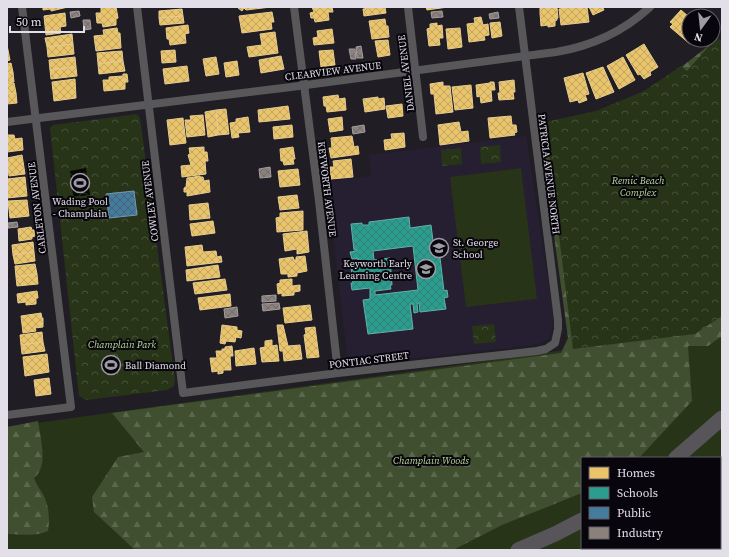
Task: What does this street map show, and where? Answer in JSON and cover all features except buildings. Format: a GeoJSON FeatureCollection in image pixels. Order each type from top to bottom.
{"type":"FeatureCollection","features":[{"type":"Feature","properties":{"kind":"highway"},"geometry":{"type":"LineString","coordinates":[[677,457],[722,418]]}},
{"type":"Feature","properties":{"kind":"highway"},"geometry":{"type":"LineString","coordinates":[[518,550],[581,521]]}},
{"type":"Feature","properties":{"kind":"street","name":"CARLETON AVENUE"},"geometry":{"type":"LineString","coordinates":[[7,415],[71,407],[22,7]]}},
{"type":"Feature","properties":{"kind":"street","name":"COWLEY AVENUE"},"geometry":{"type":"LineString","coordinates":[[137,7],[183,393]]}},
{"type":"Feature","properties":{"kind":"street","name":"KEYWORTH AVENUE"},"geometry":{"type":"LineString","coordinates":[[294,7],[319,202],[338,373]]}},
{"type":"Feature","properties":{"kind":"street","name":"DANIEL AVENUE"},"geometry":{"type":"LineString","coordinates":[[408,7],[424,137]]}},
{"type":"Feature","properties":{"kind":"street","name":"PATRICIA AVENUE NORTH"},"geometry":{"type":"LineString","coordinates":[[519,7],[524,57],[558,320],[555,343]]}},
{"type":"Feature","properties":{"kind":"street","name":"CLEARVIEW AVENUE"},"geometry":{"type":"LineString","coordinates":[[7,122],[416,71],[567,50],[602,40],[629,24],[650,7]]}},
{"type":"Feature","properties":{"kind":"street","name":"PONTIAC STREET"},"geometry":{"type":"LineString","coordinates":[[183,393],[338,373],[537,351],[546,349],[555,343]]}},
{"type":"Feature","properties":{"kind":"shaded area","name":"St. George School"},"geometry":{"type":"Polygon","coordinates":[[[526,136],[553,315],[553,324],[550,337],[541,343],[532,345],[436,356],[348,363],[327,182],[371,176],[369,155],[526,136]]]}},
{"type":"Feature","properties":{"kind":"green space","name":"Remic Beach Complex"},"geometry":{"type":"Polygon","coordinates":[[[721,41],[722,42],[722,316],[695,334],[573,349],[545,122],[596,111],[644,91],[681,66],[687,71],[707,48],[721,48],[721,41]]]}},
{"type":"Feature","properties":{"kind":"green space","name":"Champlain Woods"},"geometry":{"type":"Polygon","coordinates":[[[721,43],[722,44],[722,336],[708,346],[688,346],[692,401],[640,457],[581,457],[581,493],[502,525],[453,550],[135,550],[94,512],[92,497],[118,457],[144,452],[112,413],[561,353],[568,338],[539,125],[603,111],[661,83],[706,48],[721,48],[721,43]]]}},
{"type":"Feature","properties":{"kind":"green space","name":"Champlain Park"},"geometry":{"type":"Polygon","coordinates":[[[137,114],[140,118],[175,380],[174,386],[167,390],[87,400],[79,396],[50,128],[53,125],[137,114]]]}},
{"type":"Feature","properties":{"kind":"green space"},"geometry":{"type":"Polygon","coordinates":[[[500,145],[501,162],[481,164],[480,147],[500,145]]]}},
{"type":"Feature","properties":{"kind":"green space"},"geometry":{"type":"Polygon","coordinates":[[[461,148],[462,164],[442,166],[441,150],[461,148]]]}},
{"type":"Feature","properties":{"kind":"green space"},"geometry":{"type":"Polygon","coordinates":[[[521,168],[537,299],[466,307],[450,177],[521,168]]]}},
{"type":"Feature","properties":{"kind":"green space","name":"Champlain Woods"},"geometry":{"type":"Polygon","coordinates":[[[722,317],[722,550],[7,550],[7,427],[573,349],[722,317]]]}},
{"type":"Feature","properties":{"kind":"green space"},"geometry":{"type":"Polygon","coordinates":[[[494,324],[496,342],[474,344],[472,326],[494,324]]]}},
{"type":"Feature","properties":{"kind":"green space"},"geometry":{"type":"Polygon","coordinates":[[[38,421],[42,446],[42,465],[40,471],[34,478],[47,504],[49,518],[48,531],[33,535],[7,534],[7,427],[38,421]]]}},
{"type":"Feature","properties":{"kind":"water","name":"Wading Pool - Champlain"},"geometry":{"type":"Polygon","coordinates":[[[86,168],[90,195],[73,197],[70,171],[86,168]]]}},
{"type":"Feature","properties":{"kind":"place","name":"Wading Pool - Champlain"},"geometry":{"type":"Point","coordinates":[80,183]}},
{"type":"Feature","properties":{"kind":"place","name":"St. George School"},"geometry":{"type":"Point","coordinates":[439,248]}},
{"type":"Feature","properties":{"kind":"place","name":"Keyworth Early Learning Centre"},"geometry":{"type":"Point","coordinates":[426,269]}},
{"type":"Feature","properties":{"kind":"place","name":"Ball Diamond"},"geometry":{"type":"Point","coordinates":[111,365]}}]}
